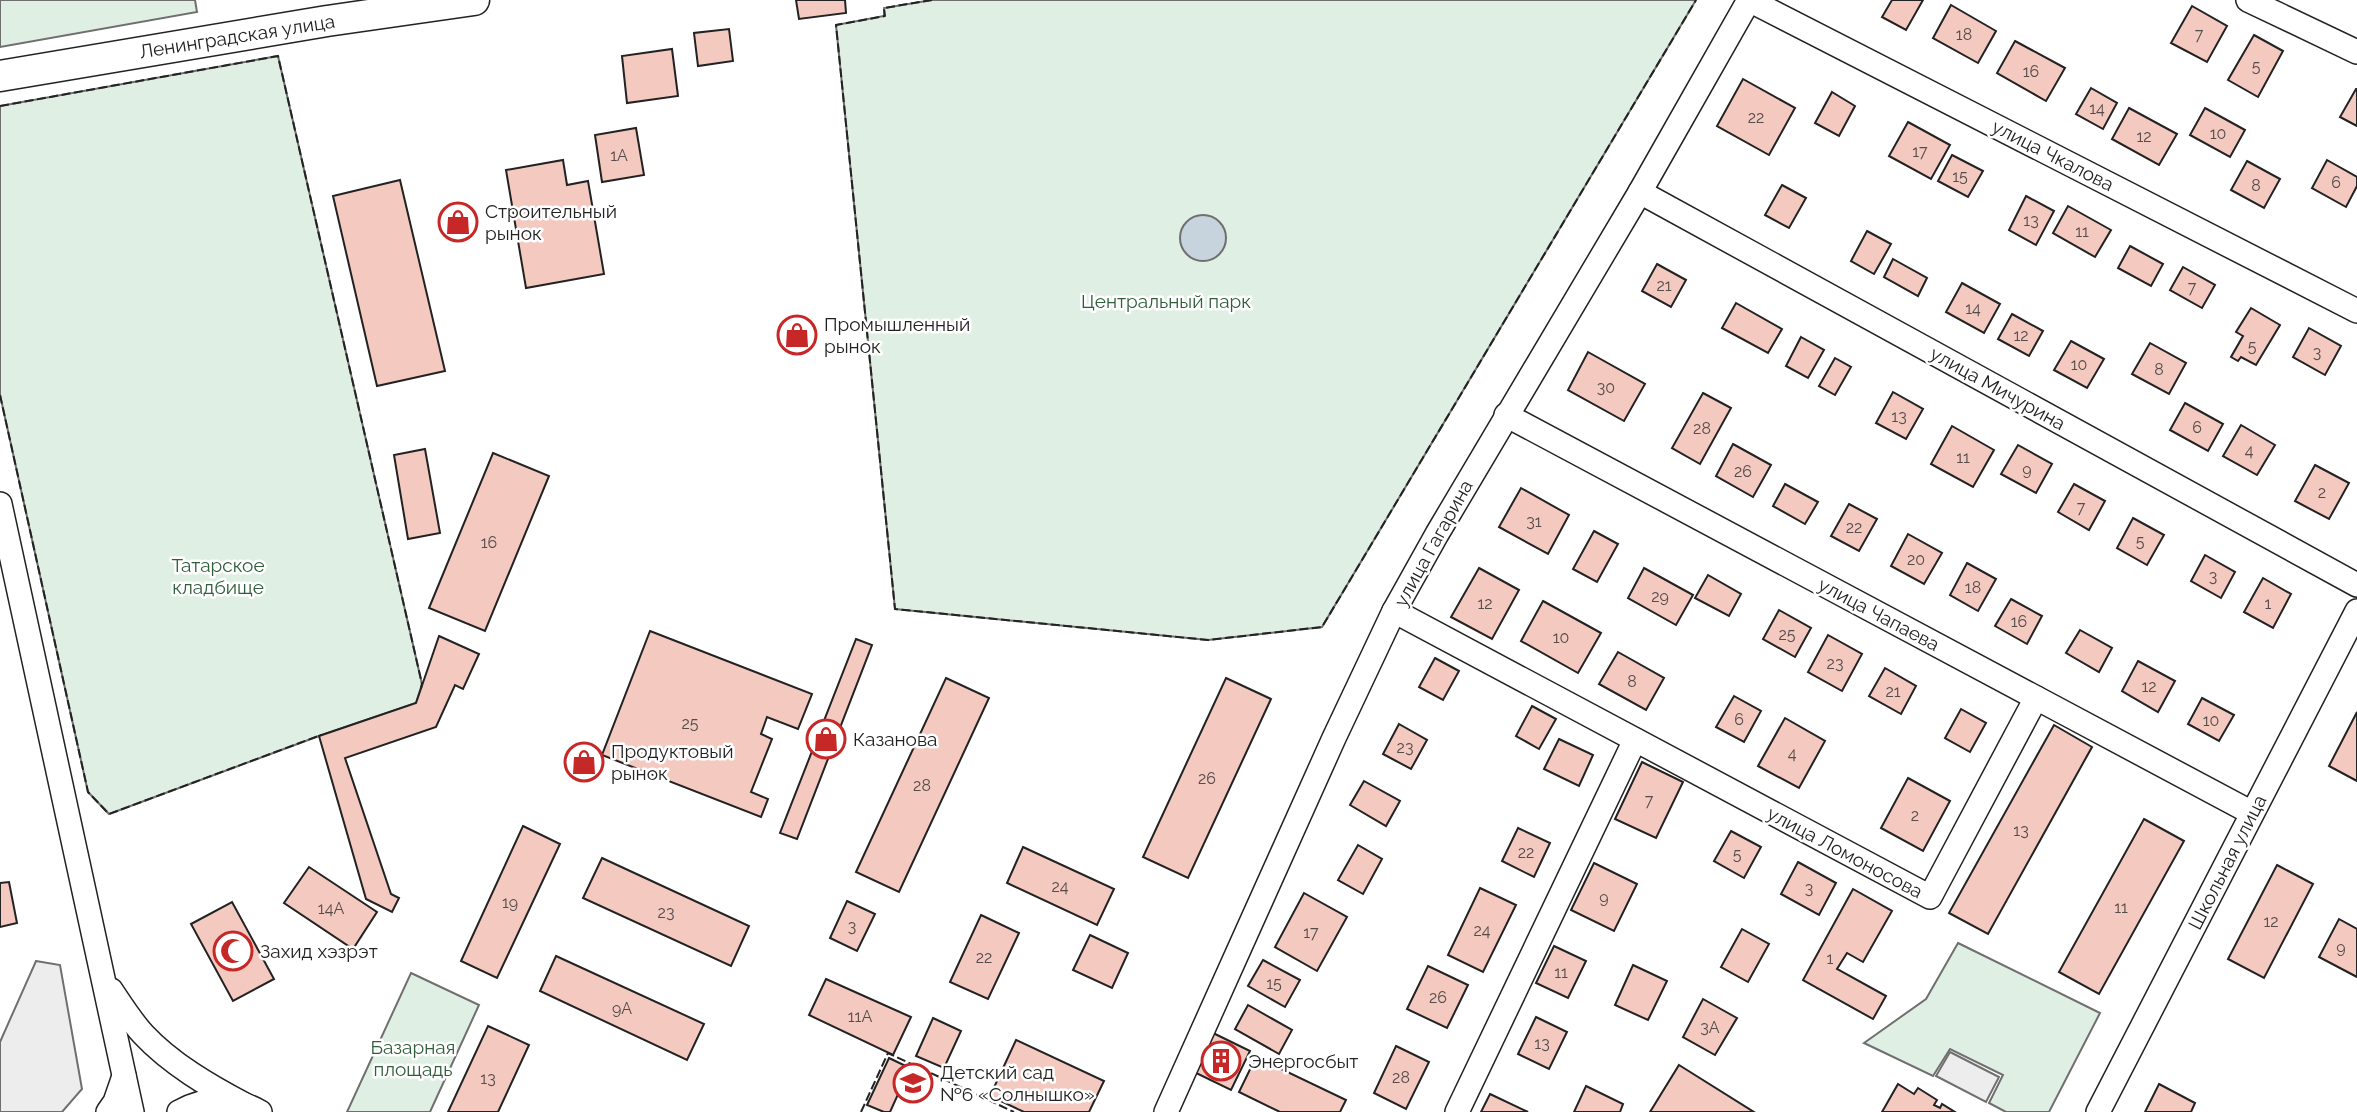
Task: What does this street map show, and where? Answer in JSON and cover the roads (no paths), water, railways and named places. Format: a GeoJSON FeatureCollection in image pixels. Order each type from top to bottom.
{"type":"FeatureCollection","features":[{"type":"Feature","properties":{"kind":"main road","name":"Ленинградская улица"},"geometry":{"type":"LineString","coordinates":[[0,76],[327,21],[474,0]]}},
{"type":"Feature","properties":{"kind":"street","name":"улица Гагарина"},"geometry":{"type":"LineString","coordinates":[[1166,1112],[1351,700],[1394,611],[1506,415],[1640,192],[1749,0]]}},
{"type":"Feature","properties":{"kind":"street","name":"улица Чкалова"},"geometry":{"type":"LineString","coordinates":[[1749,0],[2357,310]]}},
{"type":"Feature","properties":{"kind":"street"},"geometry":{"type":"LineString","coordinates":[[2248,0],[2357,52]]}},
{"type":"Feature","properties":{"kind":"street","name":"улица Мичурина"},"geometry":{"type":"LineString","coordinates":[[1640,192],[2357,585]]}},
{"type":"Feature","properties":{"kind":"street","name":"улица Чапаева"},"geometry":{"type":"LineString","coordinates":[[1506,415],[2252,813]]}},
{"type":"Feature","properties":{"kind":"street"},"geometry":{"type":"LineString","coordinates":[[0,504],[132,1112]]}},
{"type":"Feature","properties":{"kind":"street","name":"улица Ломоносова"},"geometry":{"type":"LineString","coordinates":[[1394,611],[1930,897],[2036,698]]}},
{"type":"Feature","properties":{"kind":"street","name":"Школьная улица"},"geometry":{"type":"LineString","coordinates":[[2098,1112],[2357,611]]}},
{"type":"Feature","properties":{"kind":"street"},"geometry":{"type":"LineString","coordinates":[[1457,1112],[1635,740]]}},
{"type":"Feature","properties":{"kind":"street"},"geometry":{"type":"LineString","coordinates":[[103,979],[141,1033],[165,1055],[222,1093],[252,1108]]}},
{"type":"Feature","properties":{"kind":"street"},"geometry":{"type":"LineString","coordinates":[[108,1112],[115,1102],[125,1073]]}},
{"type":"Feature","properties":{"kind":"street"},"geometry":{"type":"LineString","coordinates":[[180,1111],[206,1101],[219,1100],[252,1108]]}},
{"type":"Feature","properties":{"kind":"place","name":"Строительный рынок"},"geometry":{"type":"Point","coordinates":[458,222]}},
{"type":"Feature","properties":{"kind":"place","name":"Промышленный рынок"},"geometry":{"type":"Point","coordinates":[797,335]}},
{"type":"Feature","properties":{"kind":"place","name":"Казанова"},"geometry":{"type":"Point","coordinates":[826,739]}},
{"type":"Feature","properties":{"kind":"place","name":"Продуктовый рынок"},"geometry":{"type":"Point","coordinates":[584,762]}},
{"type":"Feature","properties":{"kind":"place","name":"Захид хэзрэт"},"geometry":{"type":"Point","coordinates":[233,951]}},
{"type":"Feature","properties":{"kind":"place","name":"Энергосбыт"},"geometry":{"type":"Point","coordinates":[1221,1061]}},
{"type":"Feature","properties":{"kind":"place","name":"Детский сад №6 «Солнышко»"},"geometry":{"type":"Point","coordinates":[913,1083]}},
{"type":"Feature","properties":{"kind":"park label","name":"Центральный парк"},"geometry":{"type":"Point","coordinates":[1166,301]}},
{"type":"Feature","properties":{"kind":"park label","name":"Татарское кладбище"},"geometry":{"type":"Point","coordinates":[218,576]}},
{"type":"Feature","properties":{"kind":"park label","name":"Базарная площадь"},"geometry":{"type":"Point","coordinates":[413,1058]}}]}
